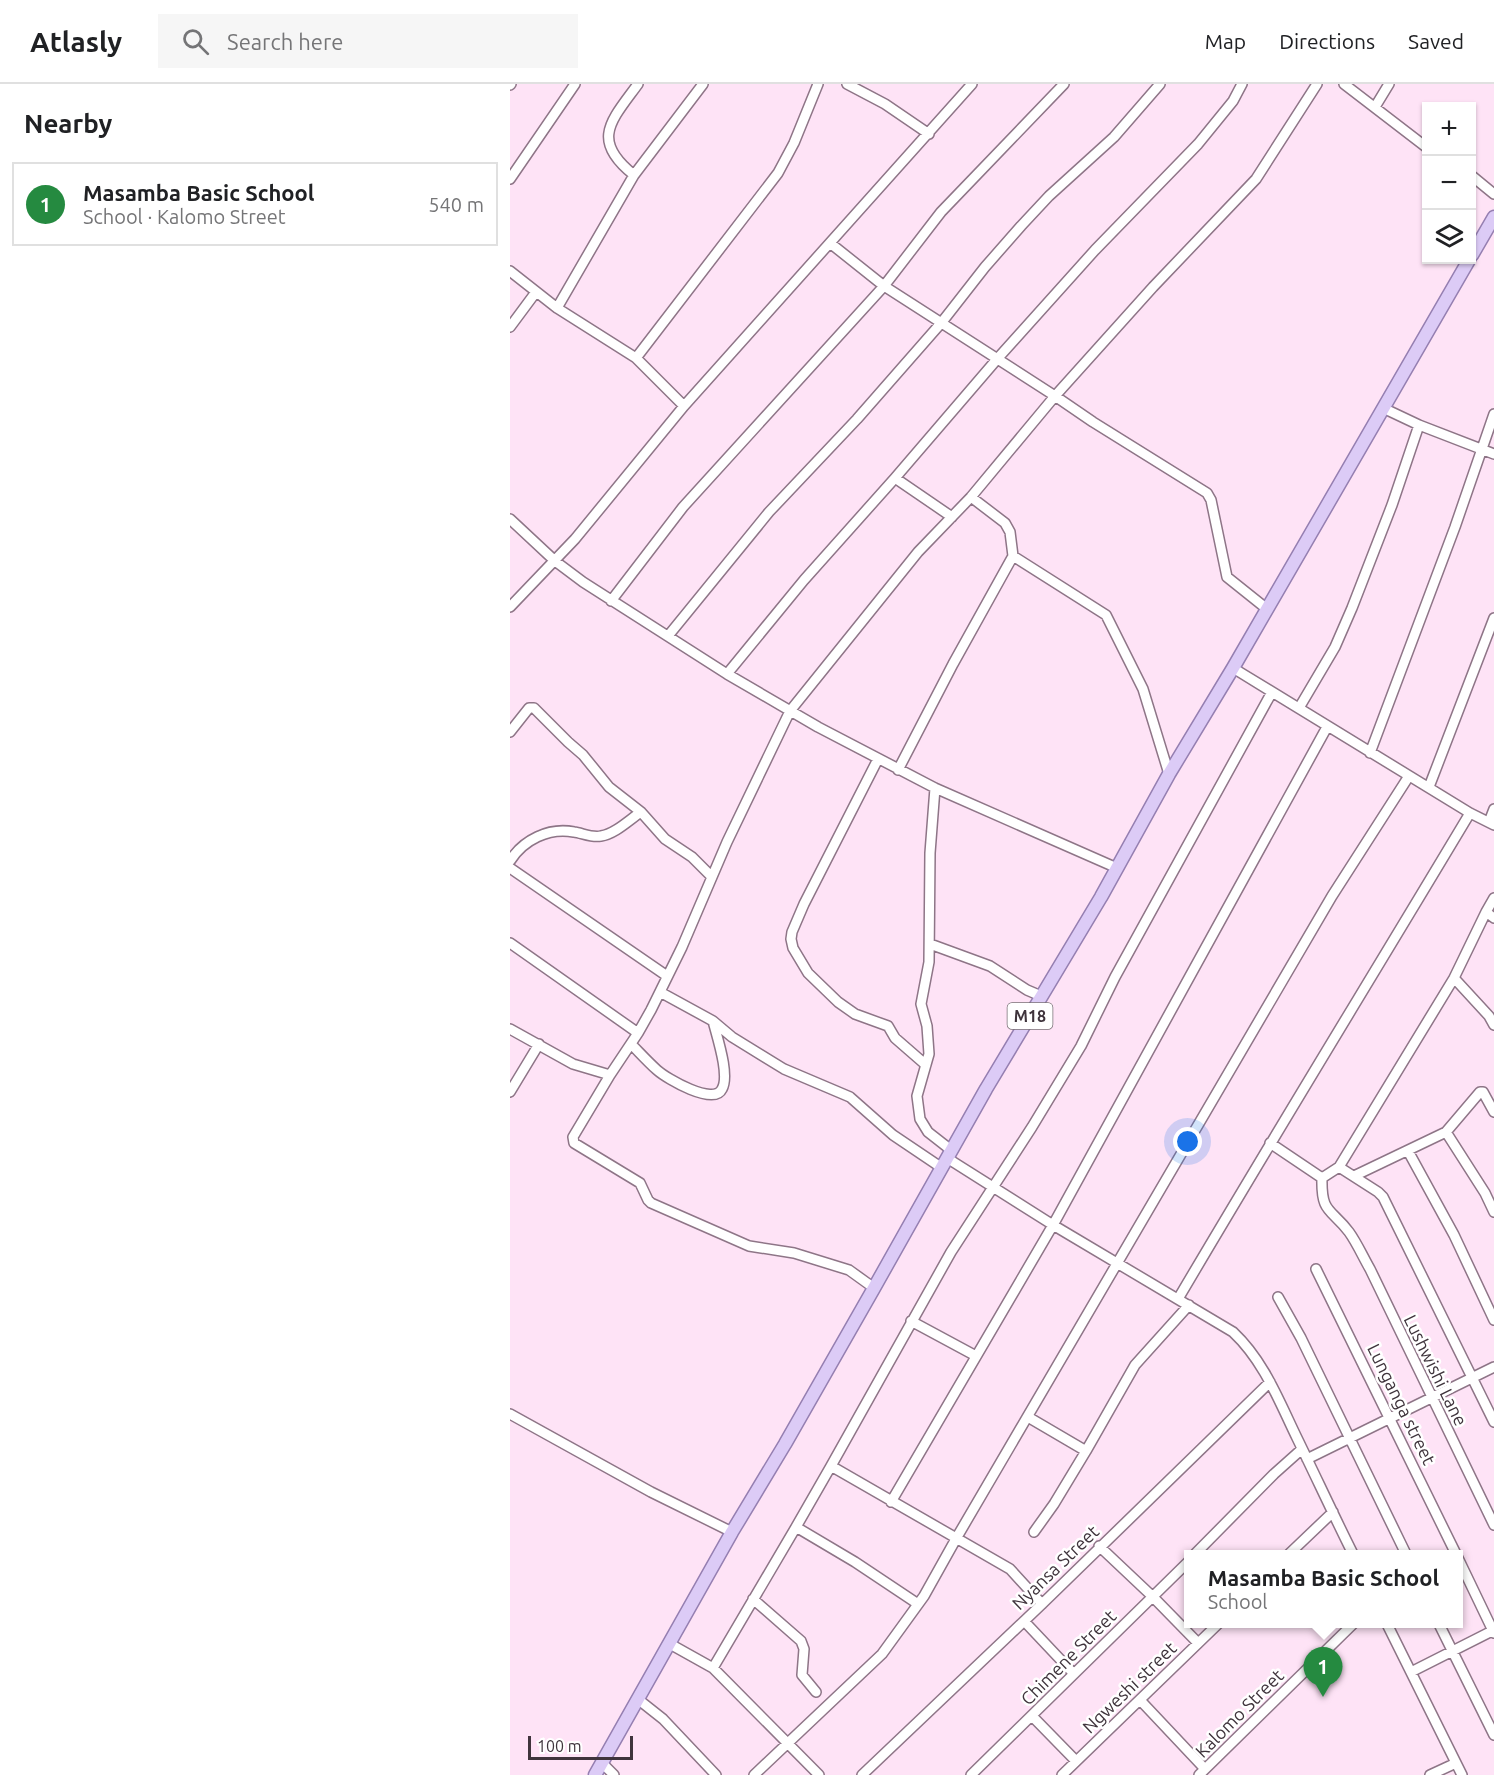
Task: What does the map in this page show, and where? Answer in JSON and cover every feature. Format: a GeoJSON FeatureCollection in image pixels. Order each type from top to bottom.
{"type":"FeatureCollection","features":[{"type":"Feature","properties":{"kind":"main road"},"geometry":{"type":"LineString","coordinates":[[1476,248],[1494,217]]}},
{"type":"Feature","properties":{"kind":"main road","name":"M18"},"geometry":{"type":"LineString","coordinates":[[595,1775],[732,1532],[785,1444],[1169,774],[1233,668],[1467,264]]}},
{"type":"Feature","properties":{"kind":"street"},"geometry":{"type":"LineString","coordinates":[[510,179],[575,84]]}},
{"type":"Feature","properties":{"kind":"street"},"geometry":{"type":"LineString","coordinates":[[634,176],[617,162],[608,137],[612,123],[638,84]]}},
{"type":"Feature","properties":{"kind":"street"},"geometry":{"type":"LineString","coordinates":[[557,308],[634,176],[703,84]]}},
{"type":"Feature","properties":{"kind":"street"},"geometry":{"type":"LineString","coordinates":[[636,358],[778,173],[794,143],[818,84]]}},
{"type":"Feature","properties":{"kind":"street"},"geometry":{"type":"LineString","coordinates":[[847,84],[885,104],[929,134]]}},
{"type":"Feature","properties":{"kind":"street"},"geometry":{"type":"LineString","coordinates":[[510,607],[555,561],[684,406],[972,84]]}},
{"type":"Feature","properties":{"kind":"street"},"geometry":{"type":"LineString","coordinates":[[611,601],[683,507],[884,286],[941,212],[1064,84]]}},
{"type":"Feature","properties":{"kind":"street"},"geometry":{"type":"LineString","coordinates":[[668,636],[769,512],[857,419],[942,322],[1021,226],[1049,196],[1114,137],[1160,84]]}},
{"type":"Feature","properties":{"kind":"street"},"geometry":{"type":"LineString","coordinates":[[727,674],[804,580],[896,478],[998,358],[1095,250],[1198,144],[1233,101],[1242,84]]}},
{"type":"Feature","properties":{"kind":"street"},"geometry":{"type":"LineString","coordinates":[[874,1288],[849,1270],[794,1253],[749,1246],[651,1203],[640,1183],[574,1143],[573,1137],[638,1033],[660,992],[790,711],[918,552],[971,497],[1055,396],[1153,287],[1256,179],[1317,84]]}},
{"type":"Feature","properties":{"kind":"street"},"geometry":{"type":"LineString","coordinates":[[1344,84],[1422,144]]}},
{"type":"Feature","properties":{"kind":"street"},"geometry":{"type":"LineString","coordinates":[[1376,107],[1389,84]]}},
{"type":"Feature","properties":{"kind":"street"},"geometry":{"type":"LineString","coordinates":[[1476,179],[1494,194]]}},
{"type":"Feature","properties":{"kind":"street"},"geometry":{"type":"LineString","coordinates":[[830,243],[884,286],[1207,493],[1211,500],[1227,577],[1267,609]]}},
{"type":"Feature","properties":{"kind":"street"},"geometry":{"type":"LineString","coordinates":[[510,271],[557,308],[636,358],[684,406]]}},
{"type":"Feature","properties":{"kind":"street"},"geometry":{"type":"LineString","coordinates":[[510,327],[536,292]]}},
{"type":"Feature","properties":{"kind":"street"},"geometry":{"type":"LineString","coordinates":[[1383,408],[1419,425],[1494,454]]}},
{"type":"Feature","properties":{"kind":"street"},"geometry":{"type":"LineString","coordinates":[[1370,753],[1455,527],[1494,414]]}},
{"type":"Feature","properties":{"kind":"street"},"geometry":{"type":"LineString","coordinates":[[1299,708],[1335,647],[1352,608],[1396,495],[1419,425]]}},
{"type":"Feature","properties":{"kind":"street"},"geometry":{"type":"LineString","coordinates":[[896,478],[952,517]]}},
{"type":"Feature","properties":{"kind":"street"},"geometry":{"type":"LineString","coordinates":[[898,770],[1013,556],[1010,532],[1005,522],[971,497]]}},
{"type":"Feature","properties":{"kind":"street"},"geometry":{"type":"LineString","coordinates":[[510,519],[555,561],[611,601],[790,711],[935,788],[1117,868]]}},
{"type":"Feature","properties":{"kind":"street"},"geometry":{"type":"LineString","coordinates":[[1013,556],[1106,615],[1143,689],[1169,774]]}},
{"type":"Feature","properties":{"kind":"street"},"geometry":{"type":"LineString","coordinates":[[1429,787],[1494,618]]}},
{"type":"Feature","properties":{"kind":"street"},"geometry":{"type":"LineString","coordinates":[[1233,668],[1370,753],[1492,824],[1494,809]]}},
{"type":"Feature","properties":{"kind":"street"},"geometry":{"type":"LineString","coordinates":[[713,1668],[831,1466],[951,1252],[1081,1046],[1115,977],[1272,692]]}},
{"type":"Feature","properties":{"kind":"street"},"geometry":{"type":"LineString","coordinates":[[510,732],[529,708],[534,708],[583,755],[609,787],[641,812],[665,839],[692,857],[712,877]]}},
{"type":"Feature","properties":{"kind":"street"},"geometry":{"type":"LineString","coordinates":[[891,1502],[1053,1225],[1327,727]]}},
{"type":"Feature","properties":{"kind":"street"},"geometry":{"type":"LineString","coordinates":[[878,759],[804,904],[791,939],[793,948],[808,973],[838,1002],[855,1014],[888,1026],[895,1038],[926,1065]]}},
{"type":"Feature","properties":{"kind":"street"},"geometry":{"type":"LineString","coordinates":[[754,1775],[878,1658],[918,1604],[1332,896],[1409,776]]}},
{"type":"Feature","properties":{"kind":"street"},"geometry":{"type":"LineString","coordinates":[[935,788],[930,853],[928,978],[922,998],[929,1054],[917,1096],[920,1119],[947,1159]]}},
{"type":"Feature","properties":{"kind":"street"},"geometry":{"type":"LineString","coordinates":[[510,861],[521,847],[543,834],[568,831],[599,837],[641,812]]}},
{"type":"Feature","properties":{"kind":"street"},"geometry":{"type":"LineString","coordinates":[[1178,1299],[1470,813]]}},
{"type":"Feature","properties":{"kind":"street"},"geometry":{"type":"LineString","coordinates":[[510,868],[667,976]]}},
{"type":"Feature","properties":{"kind":"street"},"geometry":{"type":"LineString","coordinates":[[1270,1143],[1322,1178],[1339,1167],[1454,978],[1490,915],[1494,898]]}},
{"type":"Feature","properties":{"kind":"street"},"geometry":{"type":"LineString","coordinates":[[510,943],[638,1033]]}},
{"type":"Feature","properties":{"kind":"street"},"geometry":{"type":"LineString","coordinates":[[930,944],[990,966],[1027,990],[1041,996]]}},
{"type":"Feature","properties":{"kind":"street"},"geometry":{"type":"LineString","coordinates":[[1454,978],[1491,1021]]}},
{"type":"Feature","properties":{"kind":"street"},"geometry":{"type":"LineString","coordinates":[[660,992],[713,1021],[732,1037],[784,1069],[850,1097],[893,1135],[947,1159],[1233,1332],[1251,1350],[1270,1382],[1351,1550]]}},
{"type":"Feature","properties":{"kind":"street"},"geometry":{"type":"LineString","coordinates":[[631,1044],[664,1075],[700,1093],[715,1095],[721,1092],[725,1082],[713,1021]]}},
{"type":"Feature","properties":{"kind":"street"},"geometry":{"type":"LineString","coordinates":[[510,1029],[573,1064],[610,1075]]}},
{"type":"Feature","properties":{"kind":"street"},"geometry":{"type":"LineString","coordinates":[[510,1092],[539,1044]]}},
{"type":"Feature","properties":{"kind":"street"},"geometry":{"type":"LineString","coordinates":[[1354,1176],[1446,1132],[1480,1092],[1483,1092],[1494,1112]]}},
{"type":"Feature","properties":{"kind":"street"},"geometry":{"type":"LineString","coordinates":[[1446,1132],[1485,1193],[1494,1212]]}},
{"type":"Feature","properties":{"kind":"street"},"geometry":{"type":"LineString","coordinates":[[1408,1151],[1454,1235],[1494,1320]]}},
{"type":"Feature","properties":{"kind":"street"},"geometry":{"type":"LineString","coordinates":[[1339,1167],[1383,1197],[1494,1422]]}},
{"type":"Feature","properties":{"kind":"street","name":"Lushwishi Lane"},"geometry":{"type":"LineString","coordinates":[[1322,1178],[1324,1203],[1348,1231],[1370,1269],[1494,1525]]}},
{"type":"Feature","properties":{"kind":"street","name":"Lunganga street"},"geometry":{"type":"LineString","coordinates":[[1317,1269],[1454,1550]]}},
{"type":"Feature","properties":{"kind":"street"},"geometry":{"type":"LineString","coordinates":[[1278,1297],[1301,1338],[1404,1550]]}},
{"type":"Feature","properties":{"kind":"street"},"geometry":{"type":"LineString","coordinates":[[1034,1532],[1054,1504],[1135,1365],[1189,1305]]}},
{"type":"Feature","properties":{"kind":"street"},"geometry":{"type":"LineString","coordinates":[[911,1321],[976,1356]]}},
{"type":"Feature","properties":{"kind":"street"},"geometry":{"type":"LineString","coordinates":[[1307,1459],[1494,1367]]}},
{"type":"Feature","properties":{"kind":"street","name":"Nyansa Street"},"geometry":{"type":"LineString","coordinates":[[862,1775],[1270,1382]]}},
{"type":"Feature","properties":{"kind":"street"},"geometry":{"type":"LineString","coordinates":[[510,1414],[651,1492],[732,1532]]}},
{"type":"Feature","properties":{"kind":"street"},"geometry":{"type":"LineString","coordinates":[[1028,1417],[1086,1451]]}},
{"type":"Feature","properties":{"kind":"street"},"geometry":{"type":"LineString","coordinates":[[1199,1550],[1302,1449]]}},
{"type":"Feature","properties":{"kind":"street"},"geometry":{"type":"LineString","coordinates":[[831,1466],[1010,1569],[1042,1604]]}},
{"type":"Feature","properties":{"kind":"street"},"geometry":{"type":"LineString","coordinates":[[1293,1550],[1333,1512]]}},
{"type":"Feature","properties":{"kind":"street"},"geometry":{"type":"LineString","coordinates":[[796,1527],[855,1562],[918,1604]]}},
{"type":"Feature","properties":{"kind":"street"},"geometry":{"type":"LineString","coordinates":[[1099,1546],[1198,1643]]}},
{"type":"Feature","properties":{"kind":"street","name":"Chimene Street"},"geometry":{"type":"LineString","coordinates":[[971,1775],[1184,1566]]}},
{"type":"Feature","properties":{"kind":"street","name":"Lunganga street"},"geometry":{"type":"LineString","coordinates":[[1463,1568],[1494,1631]]}},
{"type":"Feature","properties":{"kind":"street"},"geometry":{"type":"LineString","coordinates":[[753,1599],[801,1641],[804,1648],[802,1675],[816,1692]]}},
{"type":"Feature","properties":{"kind":"street"},"geometry":{"type":"LineString","coordinates":[[1024,1621],[1074,1674]]}},
{"type":"Feature","properties":{"kind":"street","name":"Ngweshi street"},"geometry":{"type":"LineString","coordinates":[[1062,1775],[1213,1628]]}},
{"type":"Feature","properties":{"kind":"street","name":"Kalomo Street"},"geometry":{"type":"LineString","coordinates":[[1202,1772],[1348,1628]]}},
{"type":"Feature","properties":{"kind":"street"},"geometry":{"type":"LineString","coordinates":[[1389,1628],[1462,1775]]}},
{"type":"Feature","properties":{"kind":"street"},"geometry":{"type":"LineString","coordinates":[[1441,1628],[1494,1735]]}},
{"type":"Feature","properties":{"kind":"street"},"geometry":{"type":"LineString","coordinates":[[1411,1672],[1494,1631]]}},
{"type":"Feature","properties":{"kind":"street"},"geometry":{"type":"LineString","coordinates":[[670,1644],[713,1668],[819,1775]]}},
{"type":"Feature","properties":{"kind":"street"},"geometry":{"type":"LineString","coordinates":[[639,1700],[663,1719],[716,1775]]}},
{"type":"Feature","properties":{"kind":"street"},"geometry":{"type":"LineString","coordinates":[[1140,1700],[1202,1772]]}},
{"type":"Feature","properties":{"kind":"street"},"geometry":{"type":"LineString","coordinates":[[1032,1716],[1076,1761]]}},
{"type":"Feature","properties":{"kind":"street"},"geometry":{"type":"LineString","coordinates":[[1430,1775],[1456,1762]]}},
{"type":"Feature","properties":{"kind":"street"},"geometry":{"type":"LineString","coordinates":[[603,1763],[614,1775]]}},
{"type":"Feature","properties":{"kind":"place","name":"Masamba Basic School"},"geometry":{"type":"Point","coordinates":[1323,1697]}}]}
